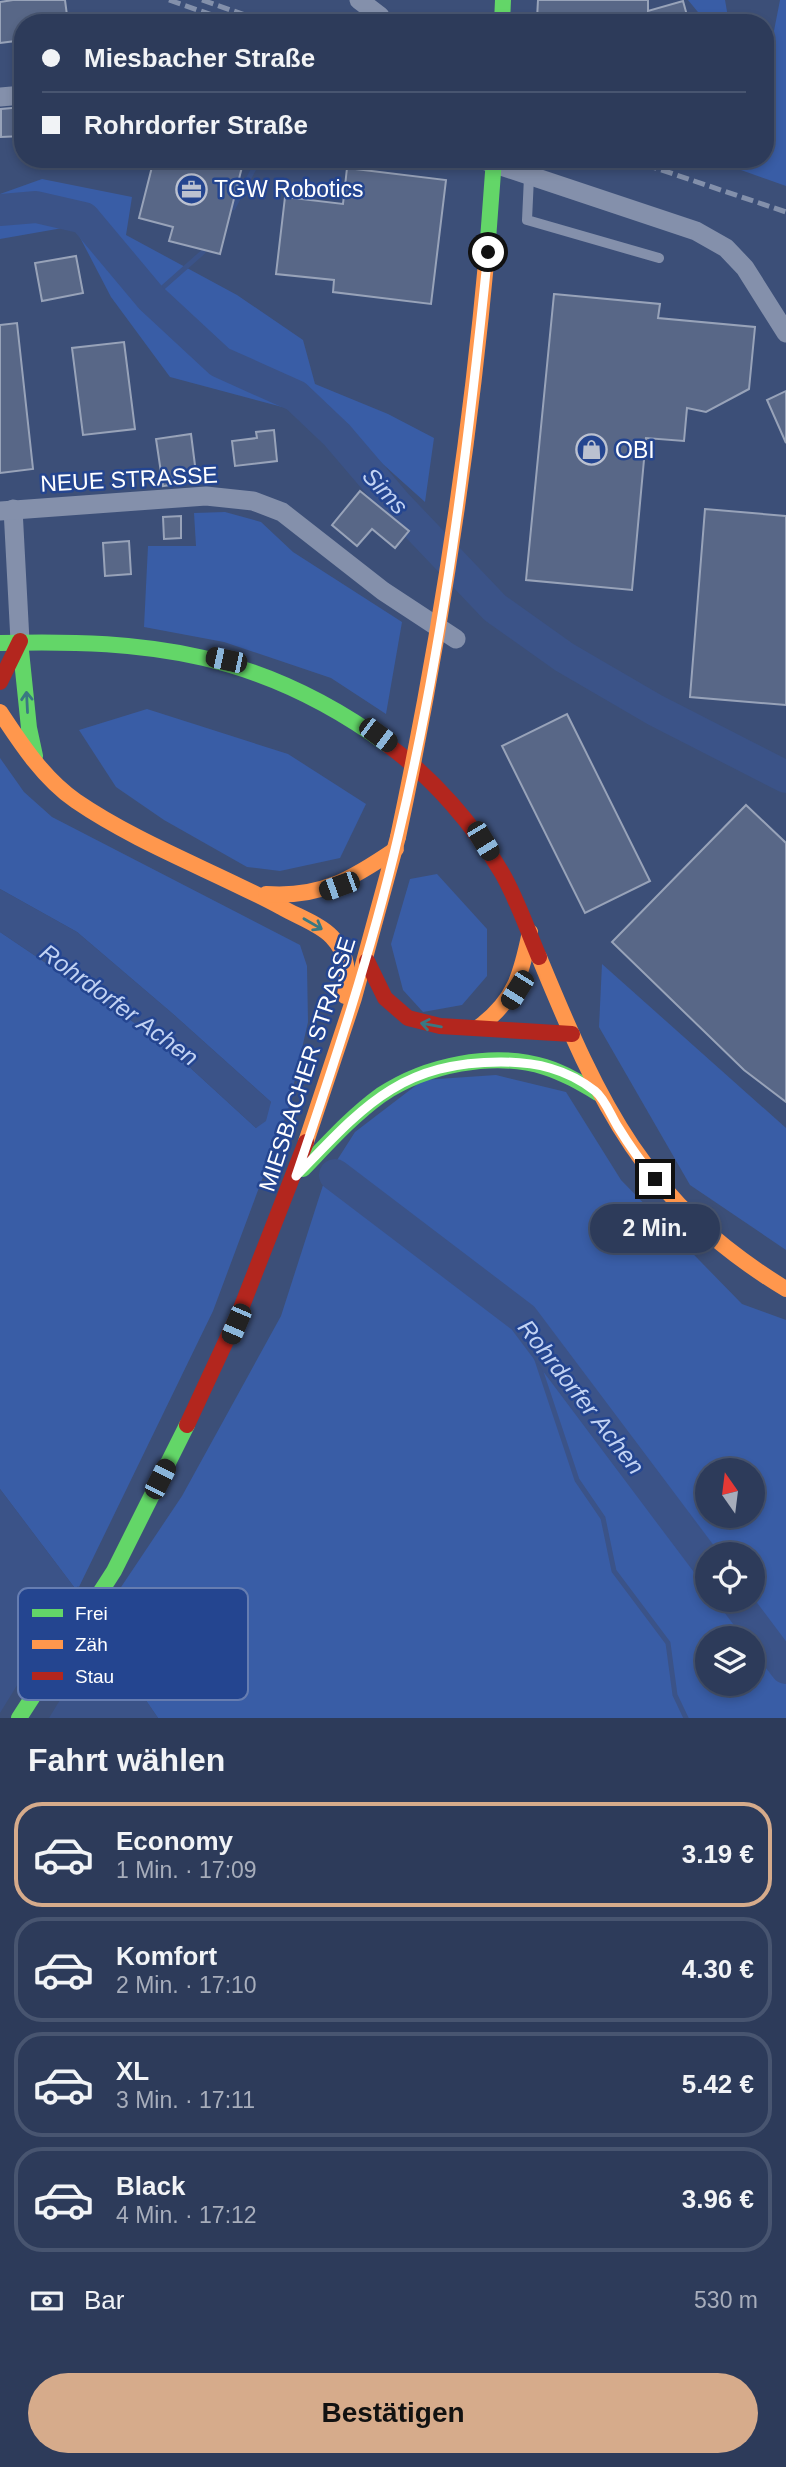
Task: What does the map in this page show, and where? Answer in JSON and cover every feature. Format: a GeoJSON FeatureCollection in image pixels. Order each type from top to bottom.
{"type":"FeatureCollection","features":[{"type":"Feature","properties":{"kind":"main road","name":"MIESBACHER STRASSE"},"geometry":{"type":"LineString","coordinates":[[103,1588],[115,1570],[215,1372],[257,1276],[296,1176],[367,961],[418,747],[441,619],[468,445],[488,252],[493,168]]}},
{"type":"Feature","properties":{"kind":"main road"},"geometry":{"type":"LineString","coordinates":[[0,682],[10,642]]}},
{"type":"Feature","properties":{"kind":"main road"},"geometry":{"type":"LineString","coordinates":[[10,642],[25,671],[29,734],[37,761]]}},
{"type":"Feature","properties":{"kind":"main road"},"geometry":{"type":"LineString","coordinates":[[10,642],[118,643],[175,649],[226,660],[280,680],[361,722],[429,778],[483,841],[502,873],[598,1093],[644,1166],[695,1224],[733,1255],[786,1289]]}},
{"type":"Feature","properties":{"kind":"main road"},"geometry":{"type":"LineString","coordinates":[[0,712],[22,746],[50,779],[74,800],[105,819],[253,892],[331,935],[346,958],[348,975],[344,1006],[326,1063],[326,1090]]}},
{"type":"Feature","properties":{"kind":"main road"},"geometry":{"type":"LineString","coordinates":[[253,892],[291,897],[339,886],[397,843]]}},
{"type":"Feature","properties":{"kind":"main road"},"geometry":{"type":"LineString","coordinates":[[479,1027],[496,1016],[517,990],[530,932]]}},
{"type":"Feature","properties":{"kind":"main road"},"geometry":{"type":"LineString","coordinates":[[367,961],[381,996],[410,1020],[459,1029],[479,1027],[574,1039]]}},
{"type":"Feature","properties":{"kind":"main road"},"geometry":{"type":"LineString","coordinates":[[296,1176],[352,1119],[379,1096],[405,1080],[430,1069],[457,1063],[531,1062],[557,1054],[574,1039]]}},
{"type":"Feature","properties":{"kind":"main road"},"geometry":{"type":"LineString","coordinates":[[531,1062],[565,1072],[598,1093]]}},
{"type":"Feature","properties":{"kind":"main road","name":"MIESBACHER STRASSE"},"geometry":{"type":"LineString","coordinates":[[19,1718],[31,1700]]}},
{"type":"Feature","properties":{"kind":"street"},"geometry":{"type":"LineString","coordinates":[[359,0],[377,14]]}},
{"type":"Feature","properties":{"kind":"street"},"geometry":{"type":"LineString","coordinates":[[504,168],[696,231],[726,248],[745,268],[786,333]]}},
{"type":"Feature","properties":{"kind":"street","name":"NEUE STRASSE"},"geometry":{"type":"LineString","coordinates":[[10,642],[6,510],[206,496],[253,501],[282,512],[383,591],[456,639]]}},
{"type":"Feature","properties":{"kind":"lane"},"geometry":{"type":"LineString","coordinates":[[529,177],[527,220],[659,258]]}},
{"type":"Feature","properties":{"kind":"shaded area"},"geometry":{"type":"Polygon","coordinates":[[[688,0],[725,0],[727,14],[700,14],[688,0]]]}},
{"type":"Feature","properties":{"kind":"shaded area"},"geometry":{"type":"Polygon","coordinates":[[[780,0],[786,0],[786,186],[735,168],[774,168],[774,31],[780,0]]]}},
{"type":"Feature","properties":{"kind":"shaded area"},"geometry":{"type":"Polygon","coordinates":[[[42,179],[132,197],[126,235],[237,295],[303,340],[315,384],[388,414],[434,438],[425,502],[335,421],[170,377],[111,297],[74,226],[0,239],[0,194],[42,179]]]}},
{"type":"Feature","properties":{"kind":"shaded area"},"geometry":{"type":"Polygon","coordinates":[[[225,512],[261,522],[293,552],[402,622],[386,714],[331,678],[224,642],[144,627],[148,546],[196,546],[194,513],[225,512]]]}},
{"type":"Feature","properties":{"kind":"shaded area"},"geometry":{"type":"Polygon","coordinates":[[[147,709],[288,754],[366,804],[340,858],[280,871],[247,867],[164,820],[116,787],[79,730],[147,709]]]}},
{"type":"Feature","properties":{"kind":"shaded area"},"geometry":{"type":"Polygon","coordinates":[[[0,758],[24,792],[52,817],[300,945],[307,966],[308,1022],[288,1110],[213,1311],[78,1588],[75,1588],[0,1489],[0,932],[160,1040],[256,1128],[271,1102],[77,932],[0,889],[0,758]]]}},
{"type":"Feature","properties":{"kind":"shaded area"},"geometry":{"type":"Polygon","coordinates":[[[437,874],[487,929],[487,976],[462,1005],[423,1012],[403,990],[391,944],[410,879],[437,874]]]}},
{"type":"Feature","properties":{"kind":"shaded area"},"geometry":{"type":"Polygon","coordinates":[[[602,964],[786,1128],[786,1250],[690,1185],[599,1027],[602,964]]]}},
{"type":"Feature","properties":{"kind":"shaded area"},"geometry":{"type":"Polygon","coordinates":[[[496,1075],[566,1092],[621,1180],[742,1304],[786,1320],[786,1718],[158,1718],[146,1700],[248,1700],[248,1588],[120,1588],[182,1496],[281,1316],[325,1179],[355,1132],[423,1080],[496,1075]]]}},
{"type":"Feature","properties":{"kind":"water"},"geometry":{"type":"Polygon","coordinates":[[[0,889],[77,932],[173,1014],[271,1102],[266,1121],[256,1128],[160,1040],[0,932],[0,889]]]}},
{"type":"Feature","properties":{"kind":"water"},"geometry":{"type":"Polygon","coordinates":[[[0,1489],[75,1588],[18,1588],[18,1700],[146,1700],[158,1718],[0,1718],[0,1489]]]}},
{"type":"Feature","properties":{"kind":"pier"},"geometry":{"type":"Polygon","coordinates":[[[18,1684],[18,1700],[60,1700],[49,1718],[0,1718],[0,1713],[18,1684]]]}},
{"type":"Feature","properties":{"kind":"building"},"geometry":{"type":"Polygon","coordinates":[[[65,0],[67,14],[14,14],[14,41],[0,43],[0,2],[65,0]]]}},
{"type":"Feature","properties":{"kind":"building"},"geometry":{"type":"Polygon","coordinates":[[[538,0],[648,0],[648,11],[683,1],[687,14],[537,14],[538,0]]]}},
{"type":"Feature","properties":{"kind":"building"},"geometry":{"type":"Polygon","coordinates":[[[14,108],[14,136],[1,137],[1,109],[14,108]]]}},
{"type":"Feature","properties":{"kind":"building","name":"TGW Robotics"},"geometry":{"type":"Polygon","coordinates":[[[152,168],[242,168],[220,254],[169,241],[173,227],[139,218],[152,168]]]}},
{"type":"Feature","properties":{"kind":"building"},"geometry":{"type":"Polygon","coordinates":[[[347,168],[446,180],[431,304],[333,292],[334,280],[276,274],[285,197],[343,204],[347,168]]]}},
{"type":"Feature","properties":{"kind":"building"},"geometry":{"type":"Polygon","coordinates":[[[76,256],[83,293],[42,301],[35,263],[76,256]]]}},
{"type":"Feature","properties":{"kind":"building","name":"OBI"},"geometry":{"type":"Polygon","coordinates":[[[554,294],[660,304],[658,318],[755,327],[749,389],[706,412],[687,408],[684,441],[646,438],[632,590],[526,580],[554,294]]]}},
{"type":"Feature","properties":{"kind":"building"},"geometry":{"type":"Polygon","coordinates":[[[17,323],[33,469],[0,473],[0,325],[17,323]]]}},
{"type":"Feature","properties":{"kind":"building"},"geometry":{"type":"Polygon","coordinates":[[[124,342],[135,429],[83,435],[72,348],[124,342]]]}},
{"type":"Feature","properties":{"kind":"building"},"geometry":{"type":"Polygon","coordinates":[[[786,391],[786,443],[767,400],[786,391]]]}},
{"type":"Feature","properties":{"kind":"building"},"geometry":{"type":"Polygon","coordinates":[[[274,430],[277,461],[235,466],[232,441],[257,438],[256,432],[274,430]]]}},
{"type":"Feature","properties":{"kind":"building"},"geometry":{"type":"Polygon","coordinates":[[[191,434],[197,481],[163,486],[156,439],[191,434]]]}},
{"type":"Feature","properties":{"kind":"building"},"geometry":{"type":"Polygon","coordinates":[[[360,491],[409,531],[395,548],[372,529],[357,546],[332,525],[360,491]]]}},
{"type":"Feature","properties":{"kind":"building"},"geometry":{"type":"Polygon","coordinates":[[[705,509],[786,516],[786,705],[690,697],[705,509]]]}},
{"type":"Feature","properties":{"kind":"building"},"geometry":{"type":"Polygon","coordinates":[[[181,516],[181,538],[164,539],[163,517],[181,516]]]}},
{"type":"Feature","properties":{"kind":"building"},"geometry":{"type":"Polygon","coordinates":[[[129,541],[131,574],[105,576],[103,543],[129,541]]]}},
{"type":"Feature","properties":{"kind":"building"},"geometry":{"type":"Polygon","coordinates":[[[567,714],[650,881],[585,913],[502,746],[567,714]]]}},
{"type":"Feature","properties":{"kind":"building"},"geometry":{"type":"Polygon","coordinates":[[[746,805],[786,843],[786,1102],[744,1070],[612,942],[746,805]]]}},
{"type":"Feature","properties":{"kind":"waterway"},"geometry":{"type":"LineString","coordinates":[[233,208],[254,168]]}},
{"type":"Feature","properties":{"kind":"waterway","name":"Sims"},"geometry":{"type":"LineString","coordinates":[[0,210],[36,207],[84,218],[151,298],[220,362],[296,396],[337,435],[395,503],[495,608],[564,657],[655,710],[786,777]]}},
{"type":"Feature","properties":{"kind":"waterway"},"geometry":{"type":"LineString","coordinates":[[151,298],[203,252]]}},
{"type":"Feature","properties":{"kind":"waterway","name":"Rohrdorfer Achen"},"geometry":{"type":"LineString","coordinates":[[335,1175],[523,1318],[695,1547]]}},
{"type":"Feature","properties":{"kind":"waterway"},"geometry":{"type":"LineString","coordinates":[[523,1318],[577,1480],[603,1518],[614,1571],[668,1643],[675,1695],[686,1718]]}},
{"type":"Feature","properties":{"kind":"waterway","name":"Rohrdorfer Achen"},"geometry":{"type":"LineString","coordinates":[[744,1612],[786,1668]]}},
{"type":"Feature","properties":{"kind":"railway"},"geometry":{"type":"LineString","coordinates":[[169,0],[209,14]]}},
{"type":"Feature","properties":{"kind":"railway"},"geometry":{"type":"LineString","coordinates":[[202,0],[242,14]]}},
{"type":"Feature","properties":{"kind":"railway"},"geometry":{"type":"LineString","coordinates":[[656,168],[786,212]]}},
{"type":"Feature","properties":{"kind":"traffic: fast"},"geometry":{"type":"LineString","coordinates":[[502,14],[503,0]]}},
{"type":"Feature","properties":{"kind":"traffic: fast"},"geometry":{"type":"LineString","coordinates":[[487,253],[493,168]]}},
{"type":"Feature","properties":{"kind":"traffic: fast"},"geometry":{"type":"LineString","coordinates":[[20,641],[29,728],[35,756]]}},
{"type":"Feature","properties":{"kind":"traffic: fast"},"geometry":{"type":"LineString","coordinates":[[0,643],[107,644],[204,658],[250,671],[296,690],[342,714],[388,745]]}},
{"type":"Feature","properties":{"kind":"traffic: fast"},"geometry":{"type":"LineString","coordinates":[[303,1169],[370,1103],[399,1085],[439,1069],[482,1061],[525,1062],[559,1072],[598,1093]]}},
{"type":"Feature","properties":{"kind":"traffic: fast"},"geometry":{"type":"LineString","coordinates":[[103,1588],[187,1425]]}},
{"type":"Feature","properties":{"kind":"traffic: fast"},"geometry":{"type":"LineString","coordinates":[[19,1718],[31,1700]]}},
{"type":"Feature","properties":{"kind":"traffic: slow"},"geometry":{"type":"LineString","coordinates":[[398,837],[427,692],[451,546],[487,253]]}},
{"type":"Feature","properties":{"kind":"traffic: slow"},"geometry":{"type":"LineString","coordinates":[[0,712],[43,772],[76,801],[125,831],[256,894],[327,932],[338,944],[344,957],[347,972],[345,996]]}},
{"type":"Feature","properties":{"kind":"traffic: slow"},"geometry":{"type":"LineString","coordinates":[[306,1142],[354,998],[398,837]]}},
{"type":"Feature","properties":{"kind":"traffic: slow"},"geometry":{"type":"LineString","coordinates":[[266,894],[303,893],[335,884],[396,849]]}},
{"type":"Feature","properties":{"kind":"traffic: slow"},"geometry":{"type":"LineString","coordinates":[[479,1027],[501,1007],[515,986],[530,932]]}},
{"type":"Feature","properties":{"kind":"traffic: slow"},"geometry":{"type":"LineString","coordinates":[[539,957],[583,1059],[632,1146],[662,1185],[696,1222],[737,1256],[786,1289]]}},
{"type":"Feature","properties":{"kind":"traffic: jam"},"geometry":{"type":"LineString","coordinates":[[0,682],[20,641]]}},
{"type":"Feature","properties":{"kind":"traffic: jam"},"geometry":{"type":"LineString","coordinates":[[388,745],[436,787],[479,837],[507,883],[539,957]]}},
{"type":"Feature","properties":{"kind":"traffic: jam"},"geometry":{"type":"LineString","coordinates":[[367,961],[385,998],[408,1018],[440,1026],[572,1034]]}},
{"type":"Feature","properties":{"kind":"traffic: jam"},"geometry":{"type":"LineString","coordinates":[[187,1425],[240,1311],[306,1142]]}},
{"type":"Feature","properties":{"kind":"place","name":"TGW Robotics"},"geometry":{"type":"Point","coordinates":[191,189]}},
{"type":"Feature","properties":{"kind":"place","name":"OBI"},"geometry":{"type":"Point","coordinates":[592,450]}},
{"type":"Feature","properties":{"kind":"route"},"geometry":{"type":"LineString","coordinates":[[488,252],[468,445],[448,580],[418,747],[367,961],[296,1176],[352,1119],[379,1096],[405,1080],[430,1069],[457,1063],[531,1062],[565,1072],[598,1093],[617,1126],[655,1179]]}}]}
